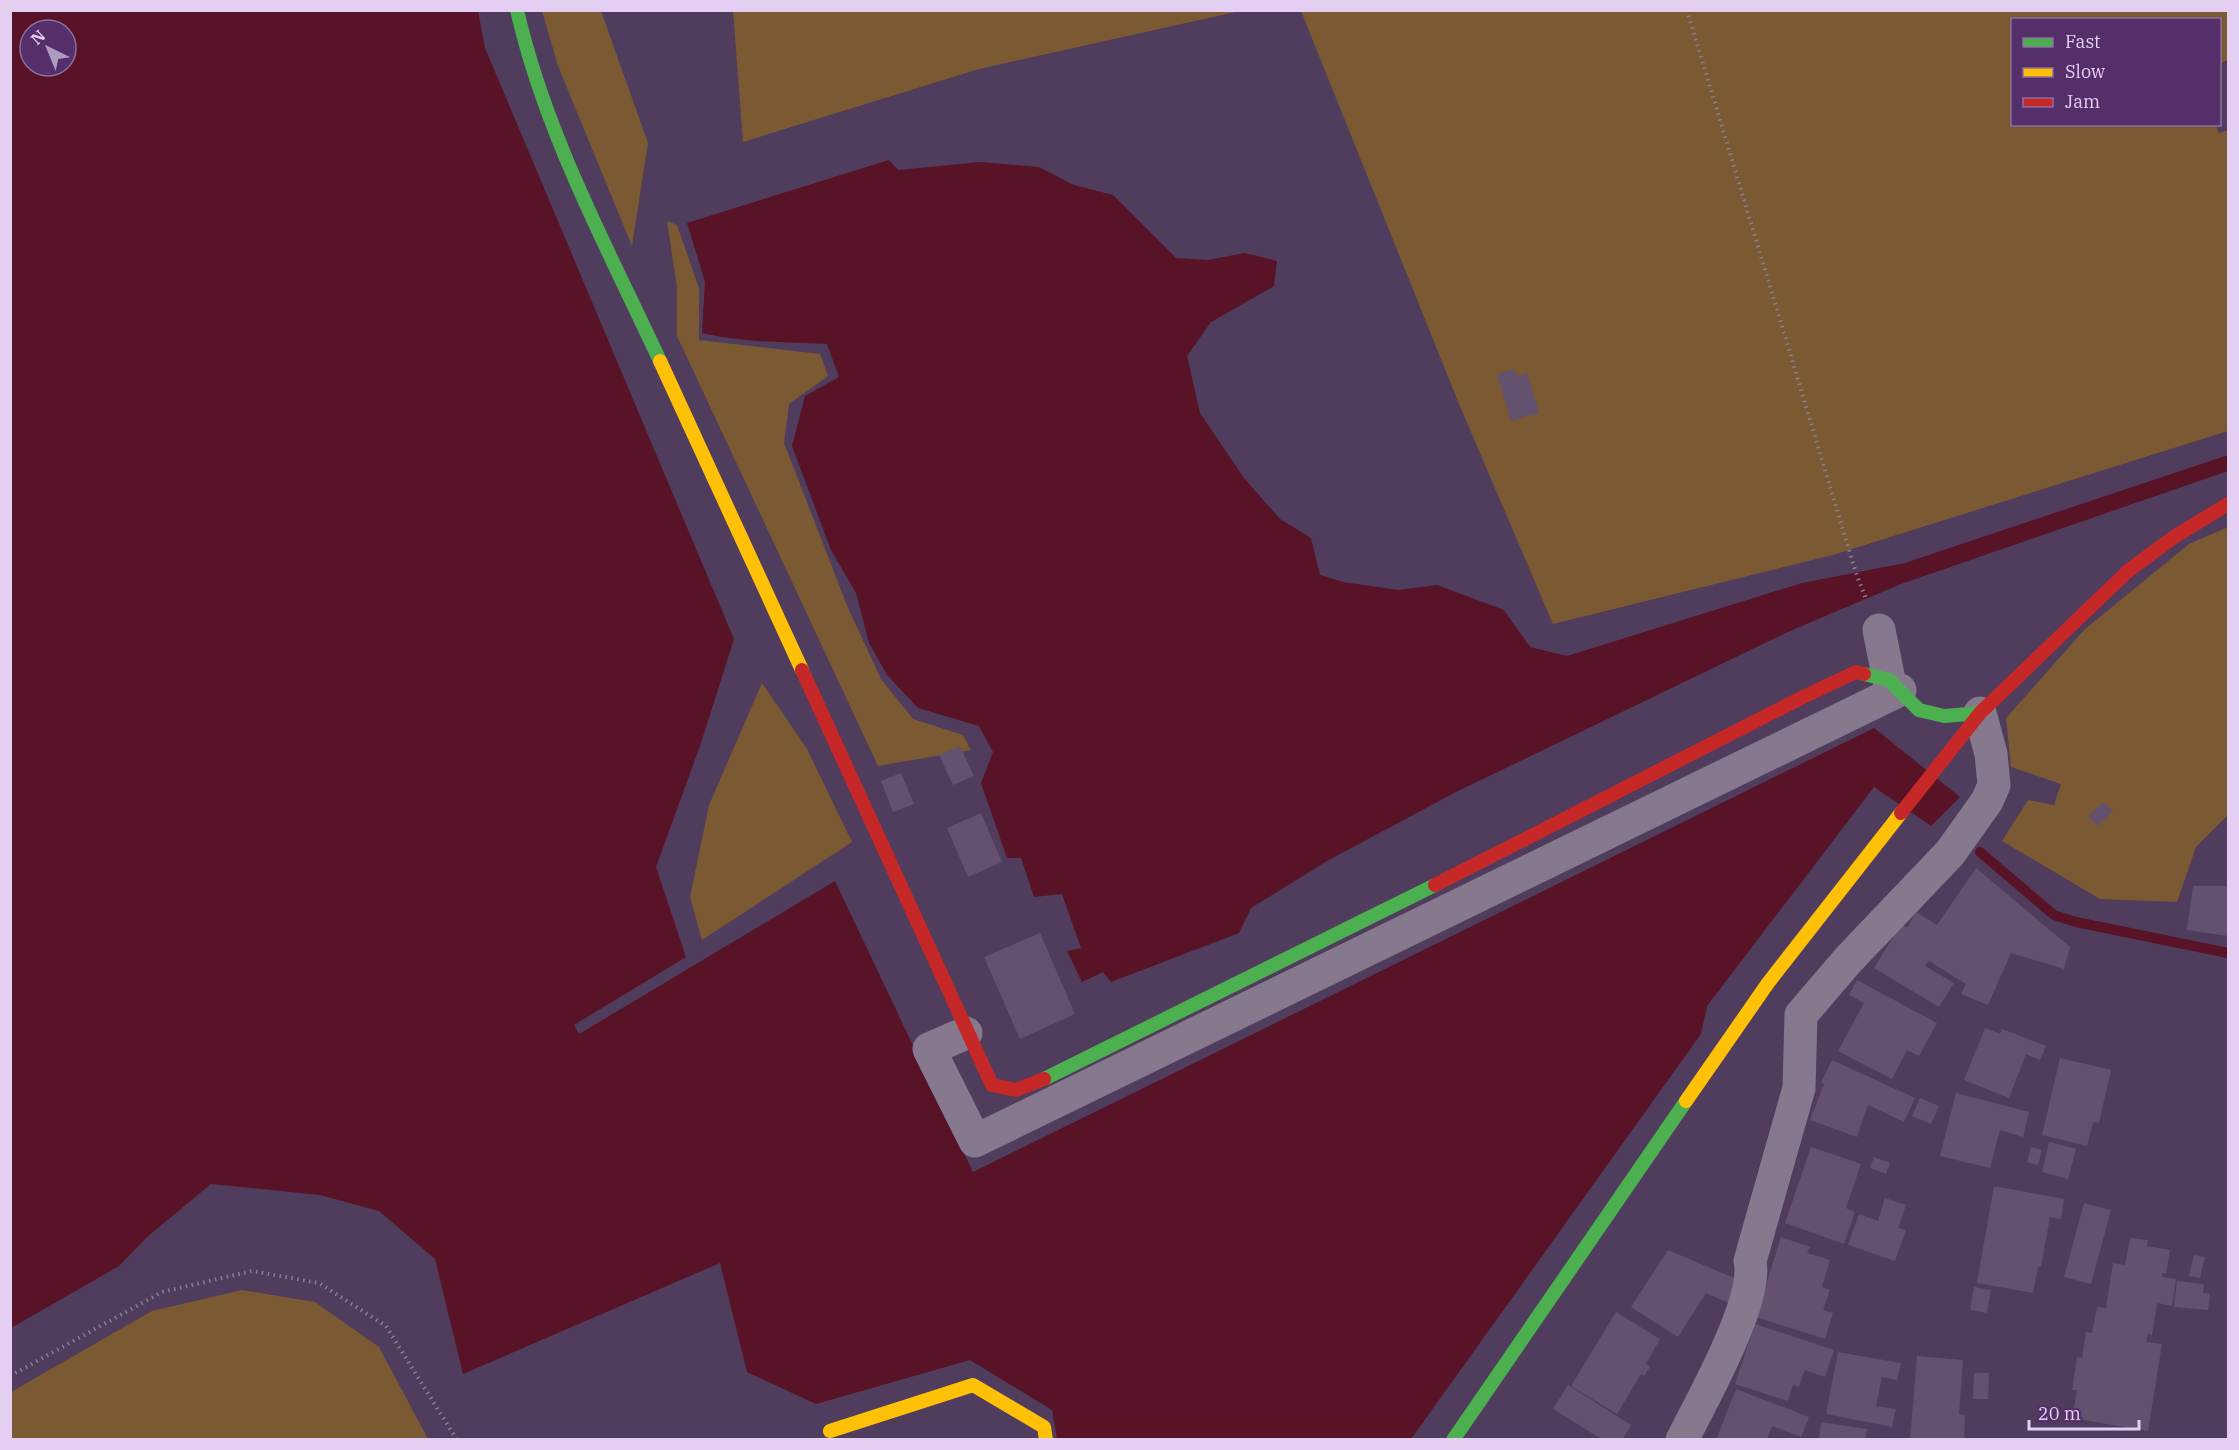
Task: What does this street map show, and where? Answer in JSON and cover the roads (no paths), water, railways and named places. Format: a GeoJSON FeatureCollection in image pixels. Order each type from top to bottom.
{"type":"FeatureCollection","features":[{"type":"Feature","properties":{"kind":"street"},"geometry":{"type":"LineString","coordinates":[[517,10],[529,62],[573,172],[966,1033],[992,1085],[1002,1090],[1016,1091],[1030,1086],[1454,876],[1856,672],[1895,685]]}},
{"type":"Feature","properties":{"kind":"street"},"geometry":{"type":"LineString","coordinates":[[1453,1440],[1768,982],[1980,713],[2128,571],[2175,537],[2229,504]]}},
{"type":"Feature","properties":{"kind":"street"},"geometry":{"type":"LineString","coordinates":[[1879,630],[1895,685],[1919,710],[1944,716],[1980,713]]}},
{"type":"Feature","properties":{"kind":"street"},"geometry":{"type":"LineString","coordinates":[[966,1033],[929,1049],[975,1141],[1895,685]]}},
{"type":"Feature","properties":{"kind":"street"},"geometry":{"type":"LineString","coordinates":[[1682,1440],[1736,1324],[1753,1273],[1750,1261],[1799,1088],[1801,1015],[1848,960],[1950,853],[1987,801],[1994,785],[1991,754],[1980,713]]}},
{"type":"Feature","properties":{"kind":"street"},"geometry":{"type":"LineString","coordinates":[[830,1431],[974,1385],[1044,1427],[1046,1440]]}},
{"type":"Feature","properties":{"kind":"waterway"},"geometry":{"type":"LineString","coordinates":[[1980,852],[2054,915],[2076,922],[2228,953]]}}]}
